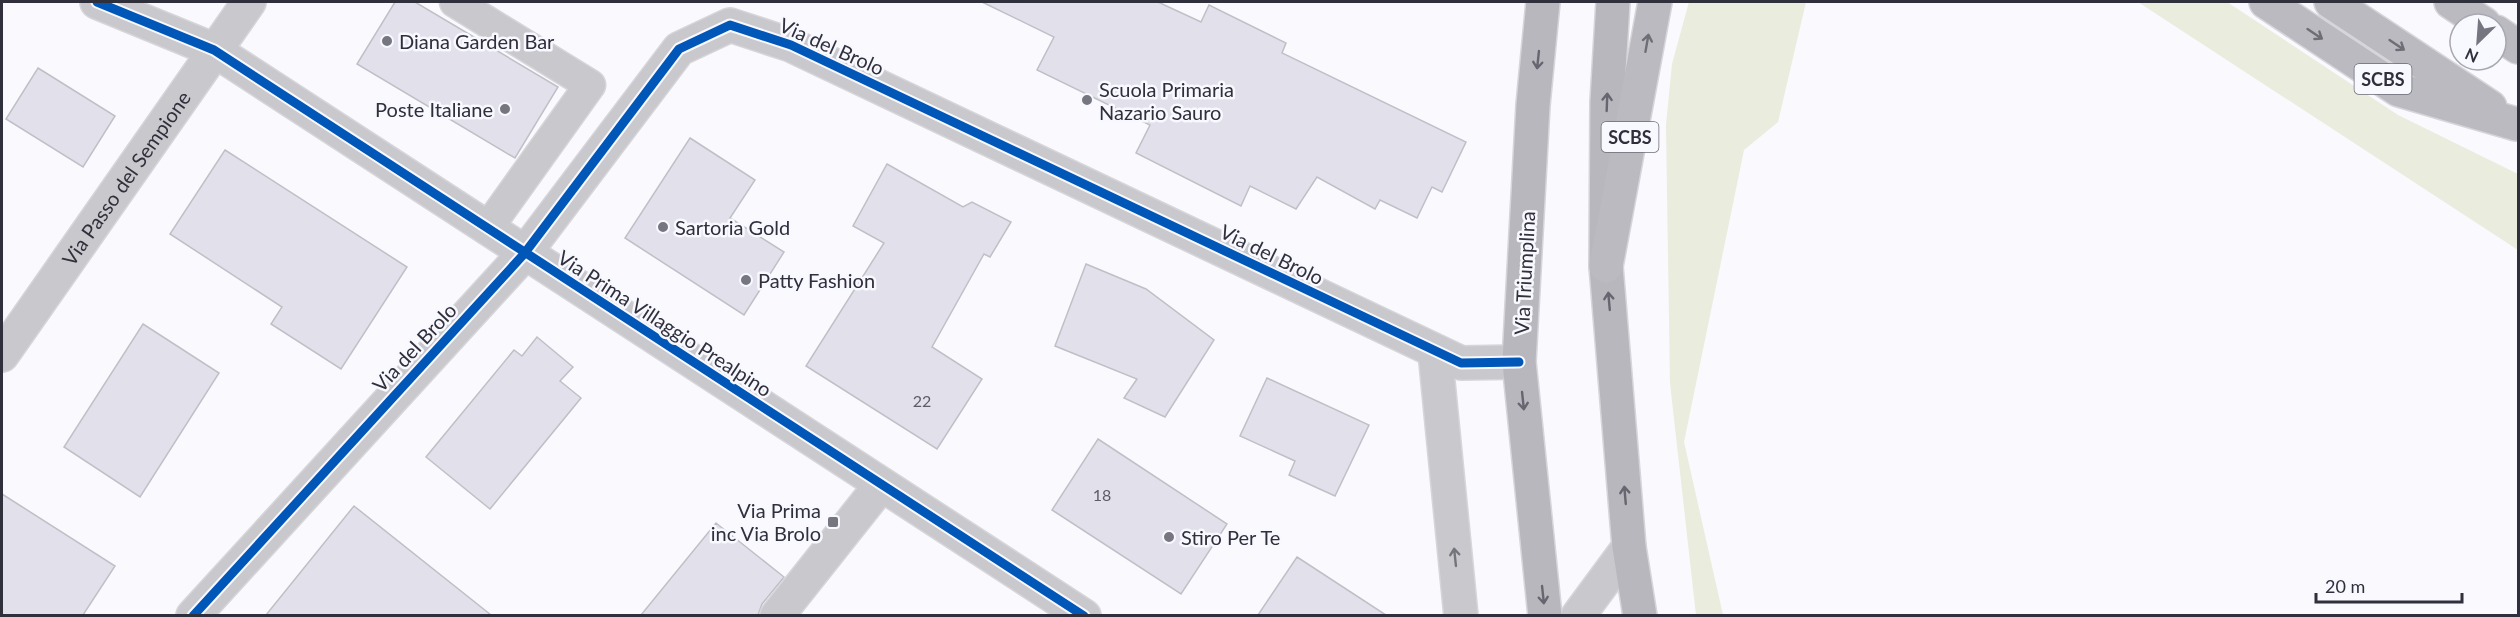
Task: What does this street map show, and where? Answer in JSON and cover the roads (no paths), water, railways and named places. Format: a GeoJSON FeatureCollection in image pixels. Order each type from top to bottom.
{"type":"FeatureCollection","features":[{"type":"Feature","properties":{"kind":"highway","name":"SCBS"},"geometry":{"type":"LineString","coordinates":[[1606,266],[1655,2]]}},
{"type":"Feature","properties":{"kind":"highway","name":"SCBS"},"geometry":{"type":"LineString","coordinates":[[2266,2],[2399,90],[2517,125]]}},
{"type":"Feature","properties":{"kind":"highway","name":"SCBS"},"geometry":{"type":"LineString","coordinates":[[2331,2],[2517,125]]}},
{"type":"Feature","properties":{"kind":"highway"},"geometry":{"type":"LineString","coordinates":[[2451,2],[2466,12]]}},
{"type":"Feature","properties":{"kind":"main road","name":"Via Triumplina"},"geometry":{"type":"LineString","coordinates":[[1543,2],[1533,105],[1519,362],[1545,615]]}},
{"type":"Feature","properties":{"kind":"main road"},"geometry":{"type":"LineString","coordinates":[[1613,2],[1607,102],[1606,266],[1629,547],[1640,615]]}},
{"type":"Feature","properties":{"kind":"street","name":"Via Prima Villaggio Prealpino"},"geometry":{"type":"LineString","coordinates":[[97,2],[214,50],[1081,615]]}},
{"type":"Feature","properties":{"kind":"street","name":"Via Passo del Sempione"},"geometry":{"type":"LineString","coordinates":[[2,355],[249,2]]}},
{"type":"Feature","properties":{"kind":"street","name":"Via del Brolo"},"geometry":{"type":"LineString","coordinates":[[193,615],[524,254],[679,49],[736,13],[791,45],[1435,352],[1461,363],[1519,362]]}},
{"type":"Feature","properties":{"kind":"street"},"geometry":{"type":"LineString","coordinates":[[1435,352],[1461,615]]}},
{"type":"Feature","properties":{"kind":"street"},"geometry":{"type":"LineString","coordinates":[[777,615],[881,485]]}},
{"type":"Feature","properties":{"kind":"street"},"geometry":{"type":"LineString","coordinates":[[1578,615],[1629,547]]}},
{"type":"Feature","properties":{"kind":"lane"},"geometry":{"type":"LineString","coordinates":[[455,2],[590,85],[487,229]]}},
{"type":"Feature","properties":{"kind":"place","name":"Diana Garden Bar"},"geometry":{"type":"Point","coordinates":[387,41]}},
{"type":"Feature","properties":{"kind":"place","name":"Scuola Primaria Nazario Sauro"},"geometry":{"type":"Point","coordinates":[1087,100]}},
{"type":"Feature","properties":{"kind":"place","name":"Poste Italiane"},"geometry":{"type":"Point","coordinates":[505,109]}},
{"type":"Feature","properties":{"kind":"place","name":"Sartoria Gold"},"geometry":{"type":"Point","coordinates":[663,227]}},
{"type":"Feature","properties":{"kind":"place","name":"Patty Fashion"},"geometry":{"type":"Point","coordinates":[746,280]}},
{"type":"Feature","properties":{"kind":"place","name":"Via Prima inc Via Brolo"},"geometry":{"type":"Point","coordinates":[833,522]}},
{"type":"Feature","properties":{"kind":"place","name":"Stiro Per Te"},"geometry":{"type":"Point","coordinates":[1169,537]}}]}
